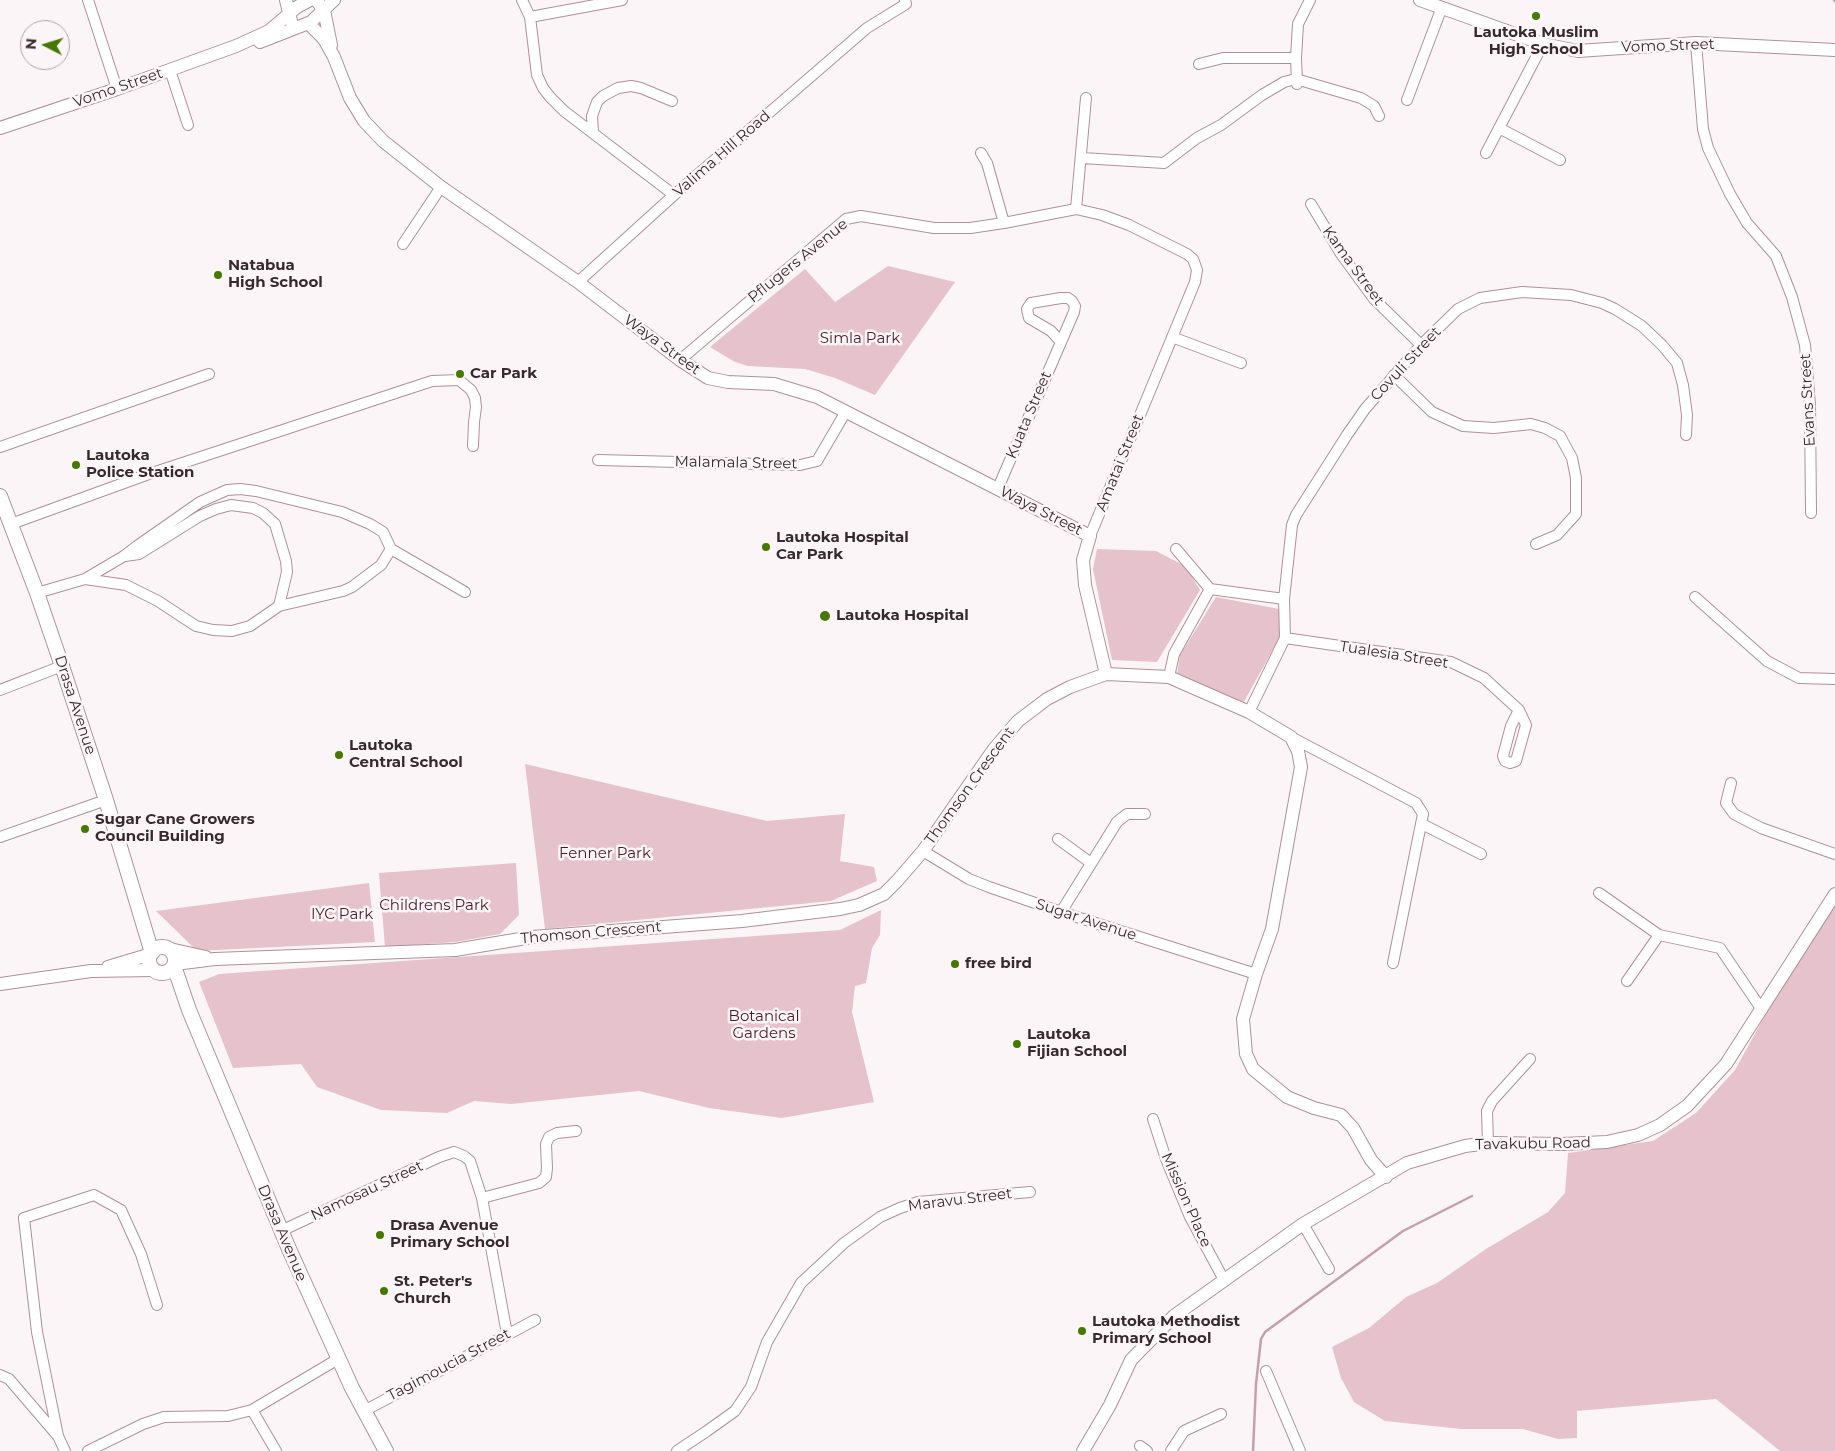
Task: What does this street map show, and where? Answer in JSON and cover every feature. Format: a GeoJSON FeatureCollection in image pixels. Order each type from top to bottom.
{"type":"FeatureCollection","features":[{"type":"Feature","properties":{"kind":"highway","name":"Drasa Avenue"},"geometry":{"type":"LineString","coordinates":[[0,496],[37,593],[62,666],[106,800],[142,917],[151,954]]}},
{"type":"Feature","properties":{"kind":"highway","name":"Drasa Avenue"},"geometry":{"type":"LineString","coordinates":[[142,917],[168,948]]}},
{"type":"Feature","properties":{"kind":"highway"},"geometry":{"type":"LineString","coordinates":[[158,948],[168,948],[175,956],[175,965],[169,972],[157,972],[150,962],[151,954],[158,948]]}},
{"type":"Feature","properties":{"kind":"highway","name":"Drasa Avenue"},"geometry":{"type":"LineString","coordinates":[[175,965],[189,1010],[281,1231],[338,1359],[386,1451]]}},
{"type":"Feature","properties":{"kind":"highway","name":"Drasa Avenue"},"geometry":{"type":"LineString","coordinates":[[157,972],[189,1010]]}},
{"type":"Feature","properties":{"kind":"main road"},"geometry":{"type":"LineString","coordinates":[[286,0],[289,14]]}},
{"type":"Feature","properties":{"kind":"main road","name":"Vomo Street"},"geometry":{"type":"LineString","coordinates":[[0,128],[236,46],[269,31],[289,14],[311,2],[334,0]]}},
{"type":"Feature","properties":{"kind":"main road","name":"Vomo Street"},"geometry":{"type":"LineString","coordinates":[[1420,0],[1542,44],[1578,51],[1696,43],[1835,50]]}},
{"type":"Feature","properties":{"kind":"main road","name":"Vomo Street"},"geometry":{"type":"LineString","coordinates":[[236,46],[265,41],[303,25],[311,2]]}},
{"type":"Feature","properties":{"kind":"main road","name":"Waya Street"},"geometry":{"type":"LineString","coordinates":[[311,2],[350,98],[364,121],[383,141],[441,187],[578,282],[680,360],[708,378],[728,382],[774,384],[817,397],[1090,536]]}},
{"type":"Feature","properties":{"kind":"main road","name":"Waya Street"},"geometry":{"type":"LineString","coordinates":[[289,14],[293,23],[303,25],[320,34],[334,57]]}},
{"type":"Feature","properties":{"kind":"main road","name":"Amatai Street"},"geometry":{"type":"LineString","coordinates":[[1090,536],[1083,560],[1085,585],[1106,674]]}},
{"type":"Feature","properties":{"kind":"main road","name":"Thomson Crescent"},"geometry":{"type":"LineString","coordinates":[[175,965],[216,959],[455,950],[532,937],[742,921],[840,909],[858,905],[884,894],[923,851],[994,749],[1018,722],[1047,699],[1106,674],[1168,677],[1249,712],[1291,736]]}},
{"type":"Feature","properties":{"kind":"main road"},"geometry":{"type":"LineString","coordinates":[[1291,736],[1298,751],[1301,767],[1272,929],[1243,1019],[1246,1054],[1253,1069],[1287,1097],[1314,1108],[1341,1115],[1353,1128],[1371,1160],[1386,1177]]}},
{"type":"Feature","properties":{"kind":"main road","name":"Tavakubu Road"},"geometry":{"type":"LineString","coordinates":[[1083,1451],[1110,1405],[1131,1360],[1174,1316],[1303,1224],[1407,1163],[1465,1146],[1488,1143],[1563,1144],[1607,1142],[1638,1135],[1660,1125],[1687,1106],[1726,1064],[1835,894]]}},
{"type":"Feature","properties":{"kind":"main road","name":"Thomson Crescent"},"geometry":{"type":"LineString","coordinates":[[168,948],[216,959]]}},
{"type":"Feature","properties":{"kind":"main road"},"geometry":{"type":"LineString","coordinates":[[0,984],[92,971],[151,954]]}},
{"type":"Feature","properties":{"kind":"main road"},"geometry":{"type":"LineString","coordinates":[[92,971],[157,972]]}},
{"type":"Feature","properties":{"kind":"street"},"geometry":{"type":"LineString","coordinates":[[88,0],[116,89]]}},
{"type":"Feature","properties":{"kind":"street"},"geometry":{"type":"LineString","coordinates":[[522,0],[530,18],[537,75],[543,88],[564,110],[674,196]]}},
{"type":"Feature","properties":{"kind":"street"},"geometry":{"type":"LineString","coordinates":[[530,18],[622,0]]}},
{"type":"Feature","properties":{"kind":"street","name":"Valima Hill Road"},"geometry":{"type":"LineString","coordinates":[[578,282],[867,28],[906,4],[905,0]]}},
{"type":"Feature","properties":{"kind":"street"},"geometry":{"type":"LineString","coordinates":[[1297,82],[1298,24],[1310,0]]}},
{"type":"Feature","properties":{"kind":"street"},"geometry":{"type":"LineString","coordinates":[[1407,100],[1442,7]]}},
{"type":"Feature","properties":{"kind":"street","name":"Evans Street"},"geometry":{"type":"LineString","coordinates":[[1696,43],[1703,129],[1708,148],[1730,194],[1747,223],[1776,256],[1792,297],[1805,345],[1810,405],[1811,513]]}},
{"type":"Feature","properties":{"kind":"street"},"geometry":{"type":"LineString","coordinates":[[1486,153],[1542,44]]}},
{"type":"Feature","properties":{"kind":"street"},"geometry":{"type":"LineString","coordinates":[[1199,64],[1223,58],[1296,58]]}},
{"type":"Feature","properties":{"kind":"street"},"geometry":{"type":"LineString","coordinates":[[170,70],[188,125]]}},
{"type":"Feature","properties":{"kind":"street"},"geometry":{"type":"LineString","coordinates":[[1082,158],[1164,163],[1197,138],[1221,125],[1262,95],[1284,82],[1297,82],[1361,98],[1374,106],[1378,116]]}},
{"type":"Feature","properties":{"kind":"street"},"geometry":{"type":"LineString","coordinates":[[593,132],[592,116],[597,102],[603,96],[618,88],[632,86],[641,88],[672,101]]}},
{"type":"Feature","properties":{"kind":"street"},"geometry":{"type":"LineString","coordinates":[[1076,209],[1086,98]]}},
{"type":"Feature","properties":{"kind":"street"},"geometry":{"type":"LineString","coordinates":[[1499,128],[1560,160]]}},
{"type":"Feature","properties":{"kind":"street"},"geometry":{"type":"LineString","coordinates":[[981,154],[987,163],[1004,223]]}},
{"type":"Feature","properties":{"kind":"street"},"geometry":{"type":"LineString","coordinates":[[402,244],[441,187]]}},
{"type":"Feature","properties":{"kind":"street","name":"Kama Street"},"geometry":{"type":"LineString","coordinates":[[1311,204],[1342,254],[1374,299],[1421,345]]}},
{"type":"Feature","properties":{"kind":"street","name":"Pflugers Avenue"},"geometry":{"type":"LineString","coordinates":[[680,360],[846,219],[861,216],[934,228],[970,228],[1076,209],[1102,215],[1129,225],[1176,248],[1193,259]]}},
{"type":"Feature","properties":{"kind":"street","name":"Amatai Street"},"geometry":{"type":"LineString","coordinates":[[1090,536],[1195,282],[1197,270],[1193,259]]}},
{"type":"Feature","properties":{"kind":"street","name":"Covuli Street"},"geometry":{"type":"LineString","coordinates":[[1249,712],[1285,638],[1284,599],[1292,525],[1296,515],[1346,435],[1365,409],[1421,345],[1458,310],[1480,298],[1522,292],[1570,295],[1602,303],[1642,326],[1677,362],[1688,415],[1686,435]]}},
{"type":"Feature","properties":{"kind":"street","name":"Kuata Street"},"geometry":{"type":"LineString","coordinates":[[998,488],[1075,306],[1072,301],[1061,298],[1031,303],[1027,309],[1029,318],[1051,331],[1060,341]]}},
{"type":"Feature","properties":{"kind":"street"},"geometry":{"type":"LineString","coordinates":[[1172,337],[1241,363]]}},
{"type":"Feature","properties":{"kind":"street"},"geometry":{"type":"LineString","coordinates":[[0,447],[209,374]]}},
{"type":"Feature","properties":{"kind":"street"},"geometry":{"type":"LineString","coordinates":[[1394,375],[1432,412],[1463,426],[1494,428],[1531,424],[1546,428],[1560,436],[1572,458],[1576,478],[1576,514],[1557,535],[1536,544]]}},
{"type":"Feature","properties":{"kind":"street"},"geometry":{"type":"LineString","coordinates":[[11,524],[137,478],[432,381],[459,380],[471,390],[475,398],[476,407],[473,446]]}},
{"type":"Feature","properties":{"kind":"street","name":"Malamala Street"},"geometry":{"type":"LineString","coordinates":[[598,460],[800,464],[816,461],[845,412]]}},
{"type":"Feature","properties":{"kind":"street"},"geometry":{"type":"LineString","coordinates":[[37,593],[85,578],[124,556],[200,502],[227,490],[240,489],[256,490],[342,512],[370,524],[383,532],[391,549],[465,592]]}},
{"type":"Feature","properties":{"kind":"street"},"geometry":{"type":"LineString","coordinates":[[124,556],[139,554],[200,516],[216,509],[231,505],[253,508],[263,513],[275,524],[286,560],[287,572],[279,606]]}},
{"type":"Feature","properties":{"kind":"street"},"geometry":{"type":"LineString","coordinates":[[85,578],[126,584],[158,601],[196,626],[213,630],[232,631],[250,626],[279,606],[348,589],[381,565],[391,549]]}},
{"type":"Feature","properties":{"kind":"street"},"geometry":{"type":"LineString","coordinates":[[1176,549],[1210,589],[1284,599]]}},
{"type":"Feature","properties":{"kind":"street"},"geometry":{"type":"LineString","coordinates":[[1168,677],[1174,654],[1210,589]]}},
{"type":"Feature","properties":{"kind":"street"},"geometry":{"type":"LineString","coordinates":[[1695,597],[1767,661],[1799,678],[1835,679]]}},
{"type":"Feature","properties":{"kind":"street","name":"Tualesia Street"},"geometry":{"type":"LineString","coordinates":[[1285,638],[1451,662],[1484,678],[1519,710]]}},
{"type":"Feature","properties":{"kind":"street"},"geometry":{"type":"LineString","coordinates":[[0,690],[62,666]]}},
{"type":"Feature","properties":{"kind":"street"},"geometry":{"type":"LineString","coordinates":[[1291,736],[1416,802],[1423,814],[1393,962]]}},
{"type":"Feature","properties":{"kind":"street"},"geometry":{"type":"LineString","coordinates":[[1731,783],[1726,803],[1734,814],[1761,828],[1835,854]]}},
{"type":"Feature","properties":{"kind":"street"},"geometry":{"type":"LineString","coordinates":[[0,837],[106,800]]}},
{"type":"Feature","properties":{"kind":"street"},"geometry":{"type":"LineString","coordinates":[[1061,912],[1122,817],[1133,813],[1145,814]]}},
{"type":"Feature","properties":{"kind":"street"},"geometry":{"type":"LineString","coordinates":[[1422,824],[1481,854]]}},
{"type":"Feature","properties":{"kind":"street"},"geometry":{"type":"LineString","coordinates":[[1058,839],[1091,863]]}},
{"type":"Feature","properties":{"kind":"street","name":"Sugar Avenue"},"geometry":{"type":"LineString","coordinates":[[923,851],[969,879],[1061,912],[1256,974]]}},
{"type":"Feature","properties":{"kind":"street"},"geometry":{"type":"LineString","coordinates":[[1599,893],[1659,935],[1720,948],[1762,1010]]}},
{"type":"Feature","properties":{"kind":"street"},"geometry":{"type":"LineString","coordinates":[[1627,981],[1659,935]]}},
{"type":"Feature","properties":{"kind":"street"},"geometry":{"type":"LineString","coordinates":[[1488,1143],[1488,1111],[1492,1101],[1530,1059]]}},
{"type":"Feature","properties":{"kind":"street","name":"Mission Place"},"geometry":{"type":"LineString","coordinates":[[1153,1119],[1166,1159],[1190,1216],[1224,1280]]}},
{"type":"Feature","properties":{"kind":"street"},"geometry":{"type":"LineString","coordinates":[[507,1334],[482,1198],[539,1183],[546,1177],[548,1168],[546,1144],[549,1137],[558,1133],[576,1131]]}},
{"type":"Feature","properties":{"kind":"street","name":"Namosau Street"},"geometry":{"type":"LineString","coordinates":[[281,1231],[454,1152],[470,1161],[482,1198]]}},
{"type":"Feature","properties":{"kind":"street","name":"Maravu Street"},"geometry":{"type":"LineString","coordinates":[[677,1451],[707,1432],[734,1411],[751,1387],[767,1342],[801,1283],[844,1243],[880,1217],[918,1202],[1030,1192]]}},
{"type":"Feature","properties":{"kind":"street"},"geometry":{"type":"LineString","coordinates":[[65,1451],[58,1436],[37,1332],[24,1218],[94,1195],[121,1210],[141,1254],[158,1305]]}},
{"type":"Feature","properties":{"kind":"street"},"geometry":{"type":"LineString","coordinates":[[1303,1224],[1330,1269]]}},
{"type":"Feature","properties":{"kind":"street","name":"Tagimoucia Street"},"geometry":{"type":"LineString","coordinates":[[364,1411],[535,1320]]}},
{"type":"Feature","properties":{"kind":"street"},"geometry":{"type":"LineString","coordinates":[[88,1451],[143,1424],[164,1417],[228,1416],[252,1410],[338,1359]]}},
{"type":"Feature","properties":{"kind":"street"},"geometry":{"type":"LineString","coordinates":[[1266,1371],[1300,1451]]}},
{"type":"Feature","properties":{"kind":"street"},"geometry":{"type":"LineString","coordinates":[[0,1375],[9,1379],[58,1436]]}},
{"type":"Feature","properties":{"kind":"street"},"geometry":{"type":"LineString","coordinates":[[252,1410],[276,1451]]}},
{"type":"Feature","properties":{"kind":"street"},"geometry":{"type":"LineString","coordinates":[[1171,1451],[1184,1431],[1221,1414]]}},
{"type":"Feature","properties":{"kind":"green space","name":"Simla Park"},"geometry":{"type":"Polygon","coordinates":[[[888,266],[955,282],[875,395],[835,378],[805,369],[748,366],[735,362],[710,347],[805,269],[835,302],[888,266]]]}},
{"type":"Feature","properties":{"kind":"green space"},"geometry":{"type":"Polygon","coordinates":[[[1097,549],[1156,551],[1185,566],[1200,590],[1157,662],[1112,660],[1093,569],[1097,549]]]}},
{"type":"Feature","properties":{"kind":"green space"},"geometry":{"type":"Polygon","coordinates":[[[1216,597],[1279,609],[1280,637],[1237,714],[1176,681],[1180,655],[1216,597]]]}},
{"type":"Feature","properties":{"kind":"green space","name":"Fenner Park"},"geometry":{"type":"Polygon","coordinates":[[[525,764],[767,821],[845,814],[840,861],[874,867],[877,881],[831,901],[545,929],[525,764]]]}},
{"type":"Feature","properties":{"kind":"green space","name":"Childrens Park"},"geometry":{"type":"Polygon","coordinates":[[[516,863],[519,915],[500,934],[455,942],[385,947],[379,873],[516,863]]]}},
{"type":"Feature","properties":{"kind":"green space","name":"IYC Park"},"geometry":{"type":"Polygon","coordinates":[[[369,883],[375,942],[197,951],[156,911],[369,883]]]}},
{"type":"Feature","properties":{"kind":"green space"},"geometry":{"type":"Polygon","coordinates":[[[1835,903],[1835,1451],[1780,1451],[1716,1399],[1577,1411],[1577,1438],[1558,1439],[1523,1429],[1461,1429],[1385,1421],[1354,1402],[1341,1378],[1332,1347],[1369,1328],[1406,1297],[1437,1283],[1486,1249],[1548,1212],[1565,1193],[1568,1153],[1653,1141],[1696,1113],[1735,1070],[1762,1021],[1835,903]]]}},
{"type":"Feature","properties":{"kind":"green space","name":"Botanical Gardens"},"geometry":{"type":"Polygon","coordinates":[[[881,910],[880,935],[872,948],[866,983],[855,986],[852,1012],[874,1102],[782,1118],[709,1108],[639,1091],[511,1104],[474,1101],[447,1113],[381,1110],[317,1087],[301,1064],[233,1068],[199,982],[219,974],[840,930],[881,910]]]}},
{"type":"Feature","properties":{"kind":"waterway"},"geometry":{"type":"LineString","coordinates":[[1253,1451],[1256,1384],[1261,1339],[1265,1332],[1403,1231],[1472,1196]]}},
{"type":"Feature","properties":{"kind":"place","name":"Lautoka Muslim High School"},"geometry":{"type":"Point","coordinates":[1536,16]}},
{"type":"Feature","properties":{"kind":"place","name":"Natabua High School"},"geometry":{"type":"Point","coordinates":[218,275]}},
{"type":"Feature","properties":{"kind":"place","name":"Car Park"},"geometry":{"type":"Point","coordinates":[460,374]}},
{"type":"Feature","properties":{"kind":"place","name":"Lautoka Police Station"},"geometry":{"type":"Point","coordinates":[76,465]}},
{"type":"Feature","properties":{"kind":"place","name":"Lautoka Hospital Car Park"},"geometry":{"type":"Point","coordinates":[766,547]}},
{"type":"Feature","properties":{"kind":"place","name":"Lautoka Hospital"},"geometry":{"type":"Point","coordinates":[825,616]}},
{"type":"Feature","properties":{"kind":"place","name":"Lautoka Central School"},"geometry":{"type":"Point","coordinates":[339,755]}},
{"type":"Feature","properties":{"kind":"place","name":"Sugar Cane Growers Council Building"},"geometry":{"type":"Point","coordinates":[85,829]}},
{"type":"Feature","properties":{"kind":"place","name":"free bird"},"geometry":{"type":"Point","coordinates":[955,964]}},
{"type":"Feature","properties":{"kind":"place","name":"Lautoka Fijian School"},"geometry":{"type":"Point","coordinates":[1017,1044]}},
{"type":"Feature","properties":{"kind":"place","name":"Drasa Avenue Primary School"},"geometry":{"type":"Point","coordinates":[380,1235]}},
{"type":"Feature","properties":{"kind":"place","name":"St. Peter's Church"},"geometry":{"type":"Point","coordinates":[384,1291]}},
{"type":"Feature","properties":{"kind":"place","name":"Lautoka Methodist Primary School"},"geometry":{"type":"Point","coordinates":[1082,1331]}}]}
